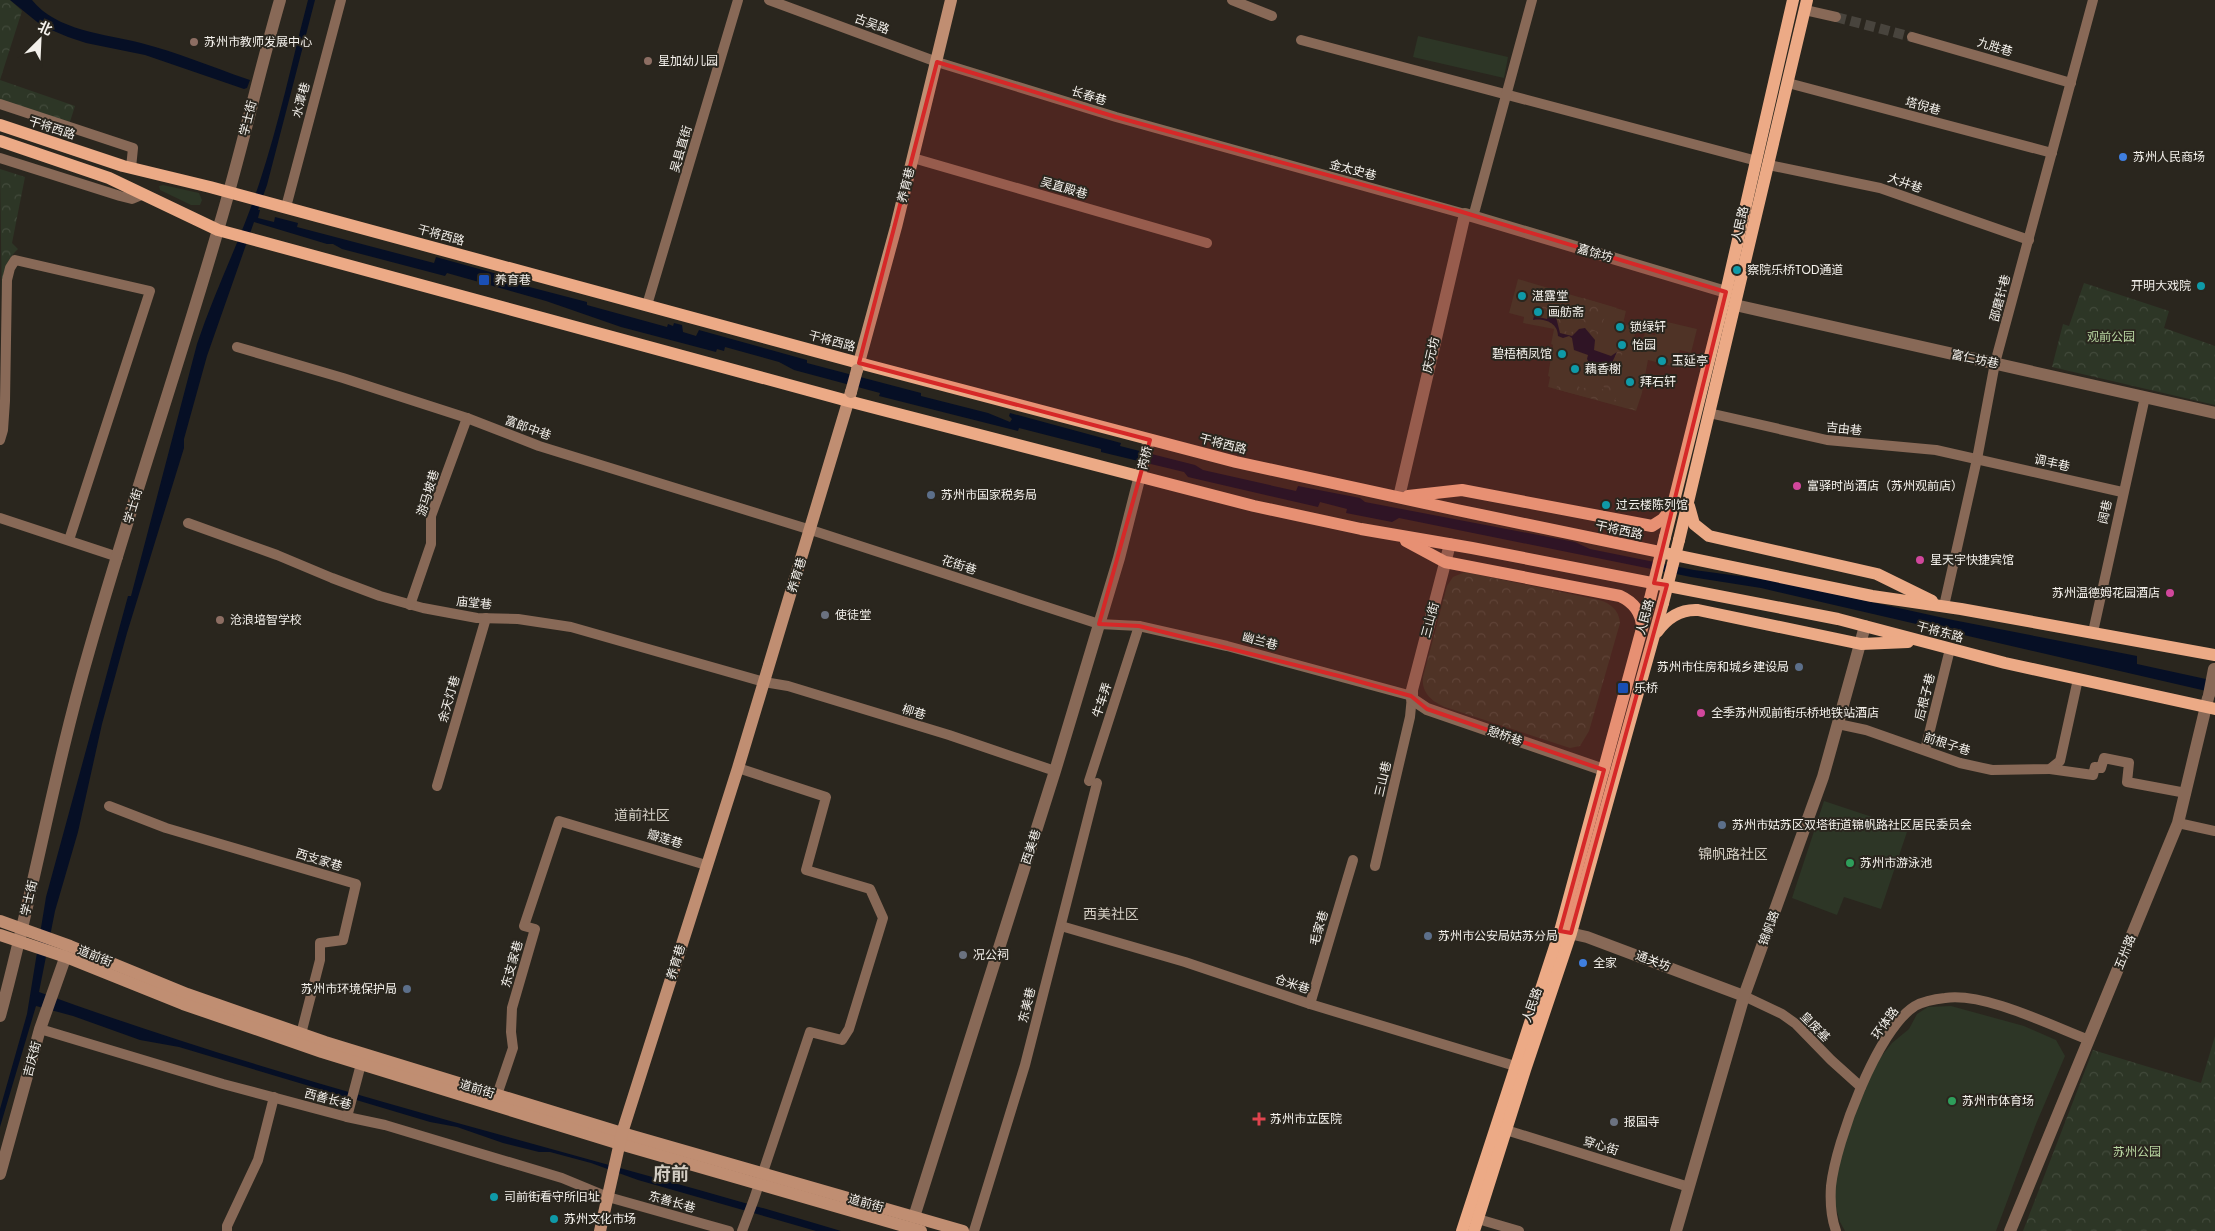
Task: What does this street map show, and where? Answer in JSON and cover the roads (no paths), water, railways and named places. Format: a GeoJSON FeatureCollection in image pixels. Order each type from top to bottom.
{"type":"FeatureCollection","features":[{"type":"Feature","properties":{"kind":"main road","name":"养育巷"},"geometry":{"type":"LineString","coordinates":[[600,1231],[621,1139],[738,768],[811,530],[858,367],[913,158],[951,0]]}},
{"type":"Feature","properties":{"kind":"main road","name":"人民路"},"geometry":{"type":"LineString","coordinates":[[1476,1225],[1566,932],[1663,603],[1735,305],[1794,0]]}},
{"type":"Feature","properties":{"kind":"main road","name":"人民路"},"geometry":{"type":"LineString","coordinates":[[1462,1231],[1515,1066],[1566,932],[1604,770],[1650,599],[1726,292],[1788,83],[1806,5]]}},
{"type":"Feature","properties":{"kind":"main road","name":"干将西路"},"geometry":{"type":"LineString","coordinates":[[0,125],[131,168],[286,207],[648,305],[858,367],[1149,444],[1665,553]]}},
{"type":"Feature","properties":{"kind":"main road"},"geometry":{"type":"LineString","coordinates":[[0,141],[96,172],[218,230],[849,397],[1142,471],[1305,518],[1450,544]]}},
{"type":"Feature","properties":{"kind":"main road"},"geometry":{"type":"LineString","coordinates":[[1457,510],[1462,490]]}},
{"type":"Feature","properties":{"kind":"main road"},"geometry":{"type":"LineString","coordinates":[[1398,497],[1462,490],[1652,526],[1663,519],[1674,503]]}},
{"type":"Feature","properties":{"kind":"main road"},"geometry":{"type":"LineString","coordinates":[[1688,501],[1692,521],[1699,530],[1709,536],[1877,574],[1944,606]]}},
{"type":"Feature","properties":{"kind":"main road"},"geometry":{"type":"LineString","coordinates":[[1397,536],[1445,562],[1620,596],[1632,603],[1639,612],[1642,630]]}},
{"type":"Feature","properties":{"kind":"main road","name":"干将东路"},"geometry":{"type":"LineString","coordinates":[[1450,544],[1838,619],[1922,642],[2078,679],[2210,704]]}},
{"type":"Feature","properties":{"kind":"main road","name":"干将东路"},"geometry":{"type":"LineString","coordinates":[[1665,553],[1872,596],[1944,606],[2215,655]]}},
{"type":"Feature","properties":{"kind":"main road"},"geometry":{"type":"LineString","coordinates":[[1654,636],[1670,619],[1686,610],[1698,610],[1861,644],[1922,642]]}},
{"type":"Feature","properties":{"kind":"main road"},"geometry":{"type":"LineString","coordinates":[[0,921],[22,929]]}},
{"type":"Feature","properties":{"kind":"main road","name":"道前街"},"geometry":{"type":"LineString","coordinates":[[0,935],[51,946],[302,1034],[497,1095],[621,1139]]}},
{"type":"Feature","properties":{"kind":"main road","name":"道前街"},"geometry":{"type":"LineString","coordinates":[[68,952],[184,1004],[361,1064],[760,1178],[963,1231]]}},
{"type":"Feature","properties":{"kind":"main road","name":"道前街"},"geometry":{"type":"LineString","coordinates":[[760,1178],[921,1231]]}},
{"type":"Feature","properties":{"kind":"street","name":"学士街"},"geometry":{"type":"LineString","coordinates":[[0,1016],[29,941],[22,929],[88,652],[218,230],[280,0]]}},
{"type":"Feature","properties":{"kind":"street","name":"水潭巷"},"geometry":{"type":"LineString","coordinates":[[286,207],[341,0]]}},
{"type":"Feature","properties":{"kind":"street","name":"吴县直街"},"geometry":{"type":"LineString","coordinates":[[648,305],[738,0]]}},
{"type":"Feature","properties":{"kind":"street","name":"古吴路"},"geometry":{"type":"LineString","coordinates":[[769,0],[937,62]]}},
{"type":"Feature","properties":{"kind":"street"},"geometry":{"type":"LineString","coordinates":[[1232,0],[1272,16]]}},
{"type":"Feature","properties":{"kind":"street"},"geometry":{"type":"LineString","coordinates":[[1469,215],[1508,94],[1532,0]]}},
{"type":"Feature","properties":{"kind":"street","name":"邵磨针巷"},"geometry":{"type":"LineString","coordinates":[[1944,606],[1977,459],[1995,363],[2093,0]]}},
{"type":"Feature","properties":{"kind":"street"},"geometry":{"type":"LineString","coordinates":[[1806,5],[1836,17]]}},
{"type":"Feature","properties":{"kind":"street","name":"九胜巷"},"geometry":{"type":"LineString","coordinates":[[1912,37],[2070,83]]}},
{"type":"Feature","properties":{"kind":"street","name":"大井巷"},"geometry":{"type":"LineString","coordinates":[[1301,40],[1763,163],[1880,188],[2029,240]]}},
{"type":"Feature","properties":{"kind":"street","name":"长春巷"},"geometry":{"type":"LineString","coordinates":[[937,62],[1116,117],[1235,150]]}},
{"type":"Feature","properties":{"kind":"street","name":"塔倪巷"},"geometry":{"type":"LineString","coordinates":[[1788,83],[2052,153]]}},
{"type":"Feature","properties":{"kind":"street"},"geometry":{"type":"LineString","coordinates":[[0,104],[133,148],[131,168]]}},
{"type":"Feature","properties":{"kind":"street","name":"金太史巷"},"geometry":{"type":"LineString","coordinates":[[1235,150],[1469,215]]}},
{"type":"Feature","properties":{"kind":"street"},"geometry":{"type":"LineString","coordinates":[[0,158],[132,200],[144,194]]}},
{"type":"Feature","properties":{"kind":"street","name":"吴直殿巷"},"geometry":{"type":"LineString","coordinates":[[913,158],[1208,243]]}},
{"type":"Feature","properties":{"kind":"street","name":"嘉馀坊"},"geometry":{"type":"LineString","coordinates":[[1469,215],[1726,292]]}},
{"type":"Feature","properties":{"kind":"street","name":"庆元坊"},"geometry":{"type":"LineString","coordinates":[[1398,497],[1469,215]]}},
{"type":"Feature","properties":{"kind":"street"},"geometry":{"type":"LineString","coordinates":[[0,440],[3,430],[5,400],[7,280],[10,268],[15,260],[150,291],[69,540]]}},
{"type":"Feature","properties":{"kind":"street","name":"富仁坊巷"},"geometry":{"type":"LineString","coordinates":[[1735,305],[2215,412]]}},
{"type":"Feature","properties":{"kind":"street","name":"富郎中巷"},"geometry":{"type":"LineString","coordinates":[[237,347],[343,378],[467,418],[539,446],[811,530]]}},
{"type":"Feature","properties":{"kind":"street","name":"阔巷"},"geometry":{"type":"LineString","coordinates":[[2093,632],[2122,492],[2145,397]]}},
{"type":"Feature","properties":{"kind":"street","name":"吉由巷"},"geometry":{"type":"LineString","coordinates":[[1709,412],[1827,440],[1936,450],[1977,459]]}},
{"type":"Feature","properties":{"kind":"street","name":"游马坡巷"},"geometry":{"type":"LineString","coordinates":[[410,605],[431,544],[431,516],[467,418]]}},
{"type":"Feature","properties":{"kind":"street","name":"芮桥"},"geometry":{"type":"LineString","coordinates":[[1142,471],[1149,444]]}},
{"type":"Feature","properties":{"kind":"street","name":"调丰巷"},"geometry":{"type":"LineString","coordinates":[[1977,459],[2122,492]]}},
{"type":"Feature","properties":{"kind":"street","name":"西美巷"},"geometry":{"type":"LineString","coordinates":[[914,1217],[1055,772],[1142,471]]}},
{"type":"Feature","properties":{"kind":"street"},"geometry":{"type":"LineString","coordinates":[[0,518],[118,557]]}},
{"type":"Feature","properties":{"kind":"street","name":"庙堂巷"},"geometry":{"type":"LineString","coordinates":[[188,523],[277,555],[332,578],[410,605],[486,618],[518,619],[572,627],[764,682]]}},
{"type":"Feature","properties":{"kind":"street","name":"花街巷"},"geometry":{"type":"LineString","coordinates":[[811,530],[1099,624]]}},
{"type":"Feature","properties":{"kind":"street","name":"三山街"},"geometry":{"type":"LineString","coordinates":[[1412,696],[1450,544]]}},
{"type":"Feature","properties":{"kind":"street","name":"余天灯巷"},"geometry":{"type":"LineString","coordinates":[[437,786],[486,618]]}},
{"type":"Feature","properties":{"kind":"street","name":"幽兰巷"},"geometry":{"type":"LineString","coordinates":[[1099,624],[1138,626],[1227,646],[1412,696]]}},
{"type":"Feature","properties":{"kind":"street","name":"牛车弄"},"geometry":{"type":"LineString","coordinates":[[1093,782],[1138,626]]}},
{"type":"Feature","properties":{"kind":"street","name":"锦帆路"},"geometry":{"type":"LineString","coordinates":[[1676,1231],[1744,996],[1810,814],[1838,724],[1865,626]]}},
{"type":"Feature","properties":{"kind":"street","name":"后根子巷"},"geometry":{"type":"LineString","coordinates":[[1925,750],[1950,649]]}},
{"type":"Feature","properties":{"kind":"street","name":"五卅路"},"geometry":{"type":"LineString","coordinates":[[2010,1231],[2178,823],[2210,704],[2215,667]]}},
{"type":"Feature","properties":{"kind":"street"},"geometry":{"type":"LineString","coordinates":[[2050,769],[2060,761],[2078,679]]}},
{"type":"Feature","properties":{"kind":"street","name":"柳巷"},"geometry":{"type":"LineString","coordinates":[[764,682],[788,686],[911,724],[1055,772]]}},
{"type":"Feature","properties":{"kind":"street","name":"憩桥巷"},"geometry":{"type":"LineString","coordinates":[[1412,696],[1415,702],[1427,709],[1604,770]]}},
{"type":"Feature","properties":{"kind":"street","name":"三山巷"},"geometry":{"type":"LineString","coordinates":[[1375,866],[1410,717],[1412,696]]}},
{"type":"Feature","properties":{"kind":"street","name":"前根子巷"},"geometry":{"type":"LineString","coordinates":[[1838,724],[1866,730],[1960,762],[1992,770],[2050,769],[2093,775],[2094,766],[2101,768],[2104,758],[2130,763],[2126,782],[2186,792]]}},
{"type":"Feature","properties":{"kind":"street"},"geometry":{"type":"LineString","coordinates":[[738,768],[826,797],[806,870],[870,889],[883,918],[849,1030],[842,1040],[810,1032],[742,1231]]}},
{"type":"Feature","properties":{"kind":"street","name":"东美巷"},"geometry":{"type":"LineString","coordinates":[[974,1231],[1024,1065],[1061,926],[1093,782]]}},
{"type":"Feature","properties":{"kind":"street","name":"西支家巷"},"geometry":{"type":"LineString","coordinates":[[109,806],[166,828],[356,884],[343,940],[320,943],[320,960],[302,1034]]}},
{"type":"Feature","properties":{"kind":"street","name":"瓣莲巷"},"geometry":{"type":"LineString","coordinates":[[560,821],[706,865]]}},
{"type":"Feature","properties":{"kind":"street","name":"东支家巷"},"geometry":{"type":"LineString","coordinates":[[497,1095],[513,1048],[511,1032],[512,1008],[535,929],[524,926],[560,821]]}},
{"type":"Feature","properties":{"kind":"street"},"geometry":{"type":"LineString","coordinates":[[2178,823],[2215,831]]}},
{"type":"Feature","properties":{"kind":"street","name":"毛家巷"},"geometry":{"type":"LineString","coordinates":[[1310,1004],[1353,860]]}},
{"type":"Feature","properties":{"kind":"street","name":"仓米巷"},"geometry":{"type":"LineString","coordinates":[[1061,926],[1185,962],[1310,1004],[1515,1066]]}},
{"type":"Feature","properties":{"kind":"street","name":"通关坊"},"geometry":{"type":"LineString","coordinates":[[1566,932],[1587,937],[1744,996]]}},
{"type":"Feature","properties":{"kind":"street","name":"吉庆街"},"geometry":{"type":"LineString","coordinates":[[0,1174],[40,1029],[55,983],[68,952]]}},
{"type":"Feature","properties":{"kind":"street","name":"皇废基"},"geometry":{"type":"LineString","coordinates":[[1744,996],[1782,1014],[1796,1024],[1861,1087]]}},
{"type":"Feature","properties":{"kind":"street","name":"环体路"},"geometry":{"type":"LineString","coordinates":[[1836,1231],[1831,1200],[1833,1174],[1846,1128],[1861,1087],[1878,1055],[1899,1021],[1916,1006],[1935,1000],[1960,997],[1980,999],[2089,1040]]}},
{"type":"Feature","properties":{"kind":"street","name":"西善长巷"},"geometry":{"type":"LineString","coordinates":[[40,1029],[224,1084],[347,1118],[385,1125],[562,1178],[608,1196]]}},
{"type":"Feature","properties":{"kind":"street"},"geometry":{"type":"LineString","coordinates":[[347,1118],[361,1064]]}},
{"type":"Feature","properties":{"kind":"street"},"geometry":{"type":"LineString","coordinates":[[227,1231],[227,1226],[258,1160],[274,1097]]}},
{"type":"Feature","properties":{"kind":"street","name":"穿心街"},"geometry":{"type":"LineString","coordinates":[[1506,1130],[1689,1187]]}},
{"type":"Feature","properties":{"kind":"street","name":"东善长巷"},"geometry":{"type":"LineString","coordinates":[[608,1196],[729,1231]]}},
{"type":"Feature","properties":{"kind":"street"},"geometry":{"type":"LineString","coordinates":[[1476,1225],[1519,1231]]}},
{"type":"Feature","properties":{"kind":"water"},"geometry":{"type":"Polygon","coordinates":[[[10,0],[32,0],[42,10],[68,25],[181,55],[250,80],[247,88],[244,89],[145,55],[86,43],[68,37],[42,26],[10,0]]]}},
{"type":"Feature","properties":{"kind":"water"},"geometry":{"type":"Polygon","coordinates":[[[308,0],[315,0],[267,185],[258,210],[260,210],[258,218],[274,222],[275,217],[298,223],[297,227],[434,263],[436,257],[519,280],[518,284],[587,302],[587,305],[667,327],[668,324],[673,326],[674,323],[682,325],[683,332],[696,336],[699,330],[807,360],[807,363],[921,393],[921,396],[988,413],[1010,422],[1012,419],[1009,416],[1010,413],[1121,443],[1120,446],[1195,465],[1203,470],[1296,491],[1298,486],[1360,498],[1365,502],[1575,542],[1590,549],[1694,570],[1776,581],[1953,620],[2137,656],[2137,664],[2215,681],[2215,693],[1761,588],[1691,577],[1399,518],[1392,522],[1346,513],[1347,509],[1320,502],[1318,507],[1188,477],[1184,472],[1101,452],[1101,449],[1019,428],[1018,431],[879,396],[880,393],[794,370],[779,362],[725,347],[724,351],[717,349],[716,352],[621,327],[546,301],[447,273],[445,276],[342,249],[333,244],[327,244],[254,222],[207,356],[184,439],[184,448],[127,633],[102,724],[78,832],[55,911],[39,992],[138,1027],[337,1089],[841,1231],[816,1231],[638,1180],[591,1163],[550,1152],[539,1152],[503,1143],[457,1127],[430,1122],[179,1047],[140,1040],[73,1016],[36,1006],[0,1127],[0,1109],[27,1014],[46,897],[128,596],[131,596],[197,344],[259,184],[279,115],[308,0]]]}},
{"type":"Feature","properties":{"kind":"water"},"geometry":{"type":"Polygon","coordinates":[[[1559,312],[1556,317],[1560,333],[1572,336],[1579,329],[1585,328],[1595,340],[1594,350],[1611,356],[1617,352],[1608,371],[1599,372],[1591,366],[1587,359],[1588,355],[1574,350],[1572,338],[1569,336],[1563,338],[1558,336],[1556,327],[1553,324],[1545,320],[1533,320],[1534,316],[1547,319],[1549,313],[1559,312]]]}},
{"type":"Feature","properties":{"kind":"tunnel"},"geometry":{"type":"LineString","coordinates":[[1836,17],[1912,37]]}},
{"type":"Feature","properties":{"kind":"place","name":"苏州市教师发展中心"},"geometry":{"type":"Point","coordinates":[194,42]}},
{"type":"Feature","properties":{"kind":"place","name":"星加幼儿园"},"geometry":{"type":"Point","coordinates":[648,61]}},
{"type":"Feature","properties":{"kind":"place","name":"苏州人民商场"},"geometry":{"type":"Point","coordinates":[2123,157]}},
{"type":"Feature","properties":{"kind":"place","name":"察院乐桥TOD通道"},"geometry":{"type":"Point","coordinates":[1737,270]}},
{"type":"Feature","properties":{"kind":"place","name":"养育巷"},"geometry":{"type":"Point","coordinates":[484,280]}},
{"type":"Feature","properties":{"kind":"place","name":"开明大戏院"},"geometry":{"type":"Point","coordinates":[2201,286]}},
{"type":"Feature","properties":{"kind":"place","name":"湛露堂"},"geometry":{"type":"Point","coordinates":[1522,296]}},
{"type":"Feature","properties":{"kind":"place","name":"画舫斋"},"geometry":{"type":"Point","coordinates":[1538,312]}},
{"type":"Feature","properties":{"kind":"place","name":"锁绿轩"},"geometry":{"type":"Point","coordinates":[1620,327]}},
{"type":"Feature","properties":{"kind":"place","name":"怡园"},"geometry":{"type":"Point","coordinates":[1622,345]}},
{"type":"Feature","properties":{"kind":"place","name":"碧梧栖凤馆"},"geometry":{"type":"Point","coordinates":[1562,354]}},
{"type":"Feature","properties":{"kind":"place","name":"玉延亭"},"geometry":{"type":"Point","coordinates":[1662,361]}},
{"type":"Feature","properties":{"kind":"place","name":"藕香榭"},"geometry":{"type":"Point","coordinates":[1575,369]}},
{"type":"Feature","properties":{"kind":"place","name":"拜石轩"},"geometry":{"type":"Point","coordinates":[1630,382]}},
{"type":"Feature","properties":{"kind":"place","name":"富驿时尚酒店（苏州观前店）"},"geometry":{"type":"Point","coordinates":[1797,486]}},
{"type":"Feature","properties":{"kind":"place","name":"苏州市国家税务局"},"geometry":{"type":"Point","coordinates":[931,495]}},
{"type":"Feature","properties":{"kind":"place","name":"过云楼陈列馆"},"geometry":{"type":"Point","coordinates":[1606,505]}},
{"type":"Feature","properties":{"kind":"place","name":"星天宇快捷宾馆"},"geometry":{"type":"Point","coordinates":[1920,560]}},
{"type":"Feature","properties":{"kind":"place","name":"苏州温德姆花园酒店"},"geometry":{"type":"Point","coordinates":[2170,593]}},
{"type":"Feature","properties":{"kind":"place","name":"使徒堂"},"geometry":{"type":"Point","coordinates":[825,615]}},
{"type":"Feature","properties":{"kind":"place","name":"沧浪培智学校"},"geometry":{"type":"Point","coordinates":[220,620]}},
{"type":"Feature","properties":{"kind":"place","name":"苏州市住房和城乡建设局"},"geometry":{"type":"Point","coordinates":[1799,667]}},
{"type":"Feature","properties":{"kind":"place","name":"乐桥"},"geometry":{"type":"Point","coordinates":[1623,688]}},
{"type":"Feature","properties":{"kind":"place","name":"全季苏州观前街乐桥地铁站酒店"},"geometry":{"type":"Point","coordinates":[1701,713]}},
{"type":"Feature","properties":{"kind":"place","name":"苏州市姑苏区双塔街道锦帆路社区居民委员会"},"geometry":{"type":"Point","coordinates":[1722,825]}},
{"type":"Feature","properties":{"kind":"place","name":"苏州市游泳池"},"geometry":{"type":"Point","coordinates":[1850,863]}},
{"type":"Feature","properties":{"kind":"place","name":"苏州市公安局姑苏分局"},"geometry":{"type":"Point","coordinates":[1428,936]}},
{"type":"Feature","properties":{"kind":"place","name":"况公祠"},"geometry":{"type":"Point","coordinates":[963,955]}},
{"type":"Feature","properties":{"kind":"place","name":"全家"},"geometry":{"type":"Point","coordinates":[1583,963]}},
{"type":"Feature","properties":{"kind":"place","name":"苏州市环境保护局"},"geometry":{"type":"Point","coordinates":[407,989]}},
{"type":"Feature","properties":{"kind":"place","name":"苏州市体育场"},"geometry":{"type":"Point","coordinates":[1952,1101]}},
{"type":"Feature","properties":{"kind":"place","name":"苏州市立医院"},"geometry":{"type":"Point","coordinates":[1259,1119]}},
{"type":"Feature","properties":{"kind":"place","name":"报国寺"},"geometry":{"type":"Point","coordinates":[1614,1122]}},
{"type":"Feature","properties":{"kind":"place","name":"司前街看守所旧址"},"geometry":{"type":"Point","coordinates":[494,1197]}},
{"type":"Feature","properties":{"kind":"place","name":"苏州文化市场"},"geometry":{"type":"Point","coordinates":[554,1219]}},
{"type":"Feature","properties":{"kind":"district","name":"道前社区"},"geometry":{"type":"Point","coordinates":[642,815]}},
{"type":"Feature","properties":{"kind":"district","name":"锦帆路社区"},"geometry":{"type":"Point","coordinates":[1733,854]}},
{"type":"Feature","properties":{"kind":"district","name":"西美社区"},"geometry":{"type":"Point","coordinates":[1111,914]}},
{"type":"Feature","properties":{"kind":"district","name":"府前"},"geometry":{"type":"Point","coordinates":[671,1174]}},
{"type":"Feature","properties":{"kind":"park label","name":"观前公园"},"geometry":{"type":"Point","coordinates":[2111,337]}},
{"type":"Feature","properties":{"kind":"park label","name":"苏州公园"},"geometry":{"type":"Point","coordinates":[2137,1152]}}]}
